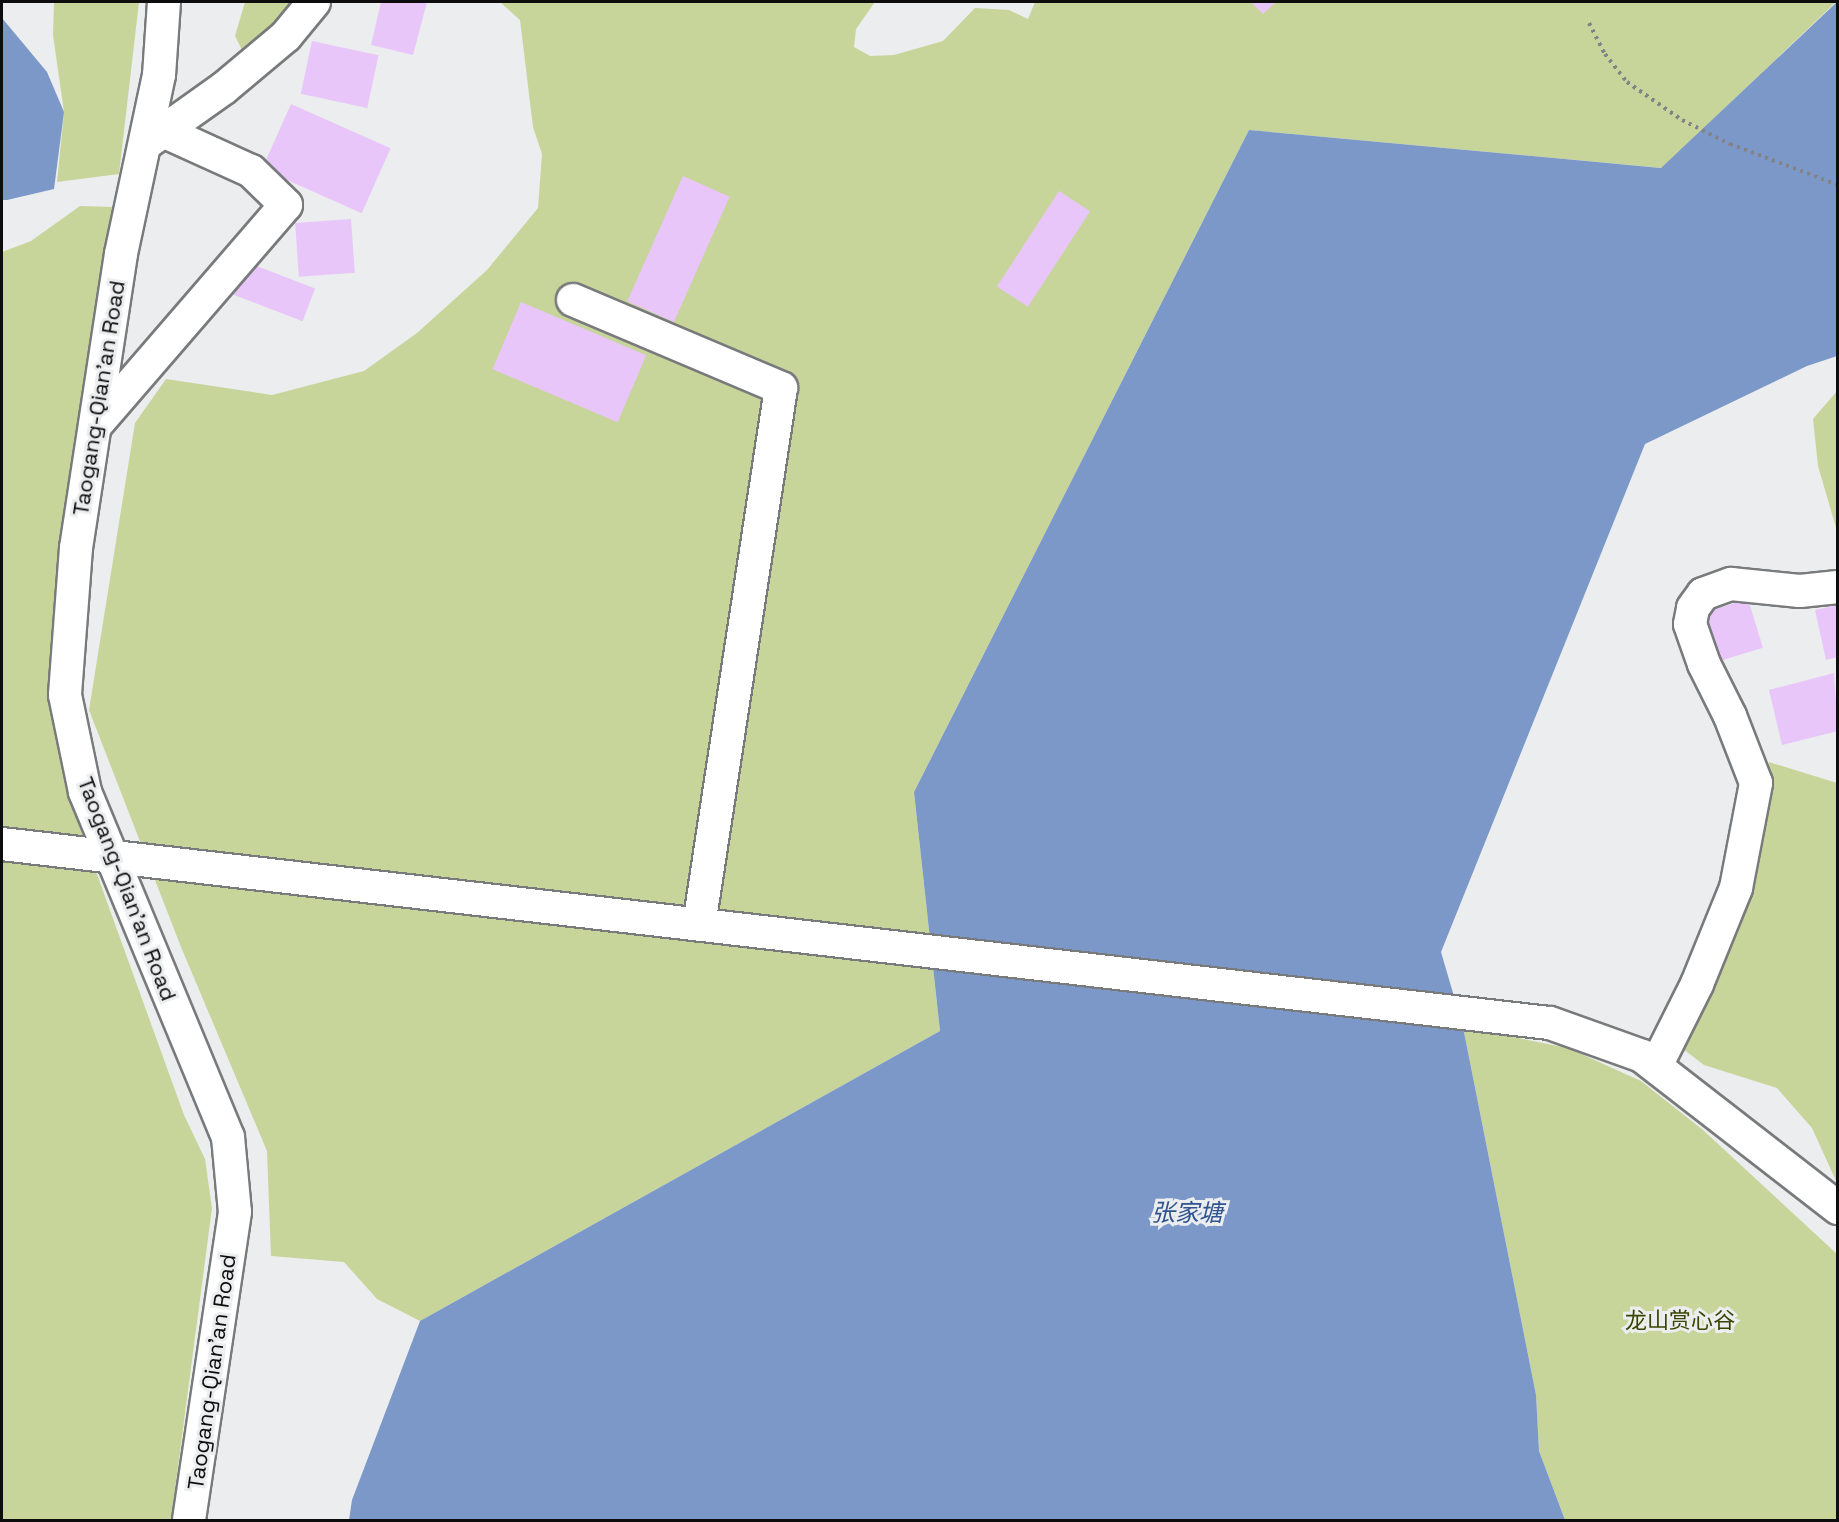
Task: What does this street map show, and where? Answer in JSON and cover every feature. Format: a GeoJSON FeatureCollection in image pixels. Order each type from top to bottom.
{"type":"FeatureCollection","features":[{"type":"Feature","properties":{"kind":"street","name":"Taogang-Qian'an Road"},"geometry":{"type":"LineString","coordinates":[[164,2],[154,138],[121,254],[76,548],[65,695],[85,792],[228,1137],[235,1212],[189,1521]]}},
{"type":"Feature","properties":{"kind":"street"},"geometry":{"type":"LineString","coordinates":[[154,138],[286,36],[314,2]]}},
{"type":"Feature","properties":{"kind":"street"},"geometry":{"type":"LineString","coordinates":[[94,427],[285,205],[251,171],[154,138]]}},
{"type":"Feature","properties":{"kind":"street"},"geometry":{"type":"LineString","coordinates":[[573,300],[781,388],[699,925]]}},
{"type":"Feature","properties":{"kind":"street"},"geometry":{"type":"LineString","coordinates":[[1656,1066],[1697,984],[1736,888],[1756,783],[1730,716],[1704,664],[1690,624],[1693,608],[1703,594],[1731,584],[1800,591],[1838,587]]}},
{"type":"Feature","properties":{"kind":"street"},"geometry":{"type":"LineString","coordinates":[[2,844],[1550,1023],[1642,1056],[1838,1208]]}},
{"type":"Feature","properties":{"kind":"path"},"geometry":{"type":"LineString","coordinates":[[1589,23],[1605,54],[1627,82],[1682,120],[1730,144],[1838,185]]}},
{"type":"Feature","properties":{"kind":"green space"},"geometry":{"type":"Polygon","coordinates":[[[54,2],[139,2],[119,174],[57,182],[64,112],[53,35],[54,2]]]}},
{"type":"Feature","properties":{"kind":"green space"},"geometry":{"type":"Polygon","coordinates":[[[245,2],[300,2],[245,56],[235,36],[245,2]]]}},
{"type":"Feature","properties":{"kind":"green space"},"geometry":{"type":"Polygon","coordinates":[[[500,2],[875,2],[856,29],[854,47],[870,56],[894,55],[943,41],[975,8],[1009,10],[1028,19],[1035,2],[1836,2],[1662,168],[1249,130],[914,792],[940,1031],[420,1321],[377,1299],[344,1262],[271,1256],[267,1151],[181,947],[89,710],[135,423],[166,379],[272,395],[364,371],[417,333],[487,270],[538,208],[542,154],[533,127],[520,20],[500,2]]]}},
{"type":"Feature","properties":{"kind":"green space"},"geometry":{"type":"Polygon","coordinates":[[[80,206],[114,207],[52,642],[54,703],[81,830],[184,1115],[205,1159],[212,1208],[171,1520],[2,1520],[2,252],[31,241],[80,206]]]}},
{"type":"Feature","properties":{"kind":"green space"},"geometry":{"type":"Polygon","coordinates":[[[1837,391],[1837,531],[1818,466],[1813,419],[1837,391]]]}},
{"type":"Feature","properties":{"kind":"green space"},"geometry":{"type":"Polygon","coordinates":[[[1769,762],[1837,783],[1837,1183],[1812,1128],[1777,1088],[1704,1065],[1674,1042],[1744,887],[1769,762]]]}},
{"type":"Feature","properties":{"kind":"green space","name":"龙山赏心谷"},"geometry":{"type":"Polygon","coordinates":[[[1463,1027],[1568,1048],[1641,1081],[1703,1130],[1837,1254],[1837,1520],[1565,1520],[1539,1451],[1536,1395],[1463,1027]]]}},
{"type":"Feature","properties":{"kind":"water","name":"张家塘"},"geometry":{"type":"Polygon","coordinates":[[[1837,2],[1837,356],[1807,366],[1645,444],[1441,952],[1463,1027],[1536,1395],[1539,1451],[1565,1520],[349,1520],[352,1500],[420,1321],[940,1031],[914,792],[1249,130],[1661,168],[1837,2]]]}},
{"type":"Feature","properties":{"kind":"water"},"geometry":{"type":"Polygon","coordinates":[[[2,18],[47,72],[64,112],[54,189],[7,200],[2,200],[2,18]]]}},
{"type":"Feature","properties":{"kind":"building"},"geometry":{"type":"Polygon","coordinates":[[[381,2],[427,2],[413,55],[371,45],[381,2]]]}},
{"type":"Feature","properties":{"kind":"building"},"geometry":{"type":"Polygon","coordinates":[[[1251,2],[1276,2],[1263,14],[1251,2]]]}},
{"type":"Feature","properties":{"kind":"building"},"geometry":{"type":"Polygon","coordinates":[[[312,41],[379,55],[367,108],[301,94],[312,41]]]}},
{"type":"Feature","properties":{"kind":"building"},"geometry":{"type":"Polygon","coordinates":[[[291,104],[391,148],[362,213],[262,169],[291,104]]]}},
{"type":"Feature","properties":{"kind":"building"},"geometry":{"type":"Polygon","coordinates":[[[683,176],[730,197],[674,322],[627,301],[683,176]]]}},
{"type":"Feature","properties":{"kind":"building"},"geometry":{"type":"Polygon","coordinates":[[[1059,191],[1090,211],[1028,307],[997,287],[1059,191]]]}},
{"type":"Feature","properties":{"kind":"building"},"geometry":{"type":"Polygon","coordinates":[[[351,219],[355,273],[299,277],[295,223],[351,219]]]}},
{"type":"Feature","properties":{"kind":"building"},"geometry":{"type":"Polygon","coordinates":[[[246,262],[315,289],[303,321],[233,295],[246,262]]]}},
{"type":"Feature","properties":{"kind":"building"},"geometry":{"type":"Polygon","coordinates":[[[521,302],[646,355],[618,422],[492,369],[521,302]]]}},
{"type":"Feature","properties":{"kind":"building"},"geometry":{"type":"Polygon","coordinates":[[[1748,599],[1763,648],[1717,662],[1702,613],[1748,599]]]}},
{"type":"Feature","properties":{"kind":"building"},"geometry":{"type":"Polygon","coordinates":[[[1838,605],[1838,657],[1826,660],[1815,610],[1838,605]]]}},
{"type":"Feature","properties":{"kind":"building"},"geometry":{"type":"Polygon","coordinates":[[[1834,673],[1838,731],[1782,745],[1769,690],[1834,673]]]}}]}
